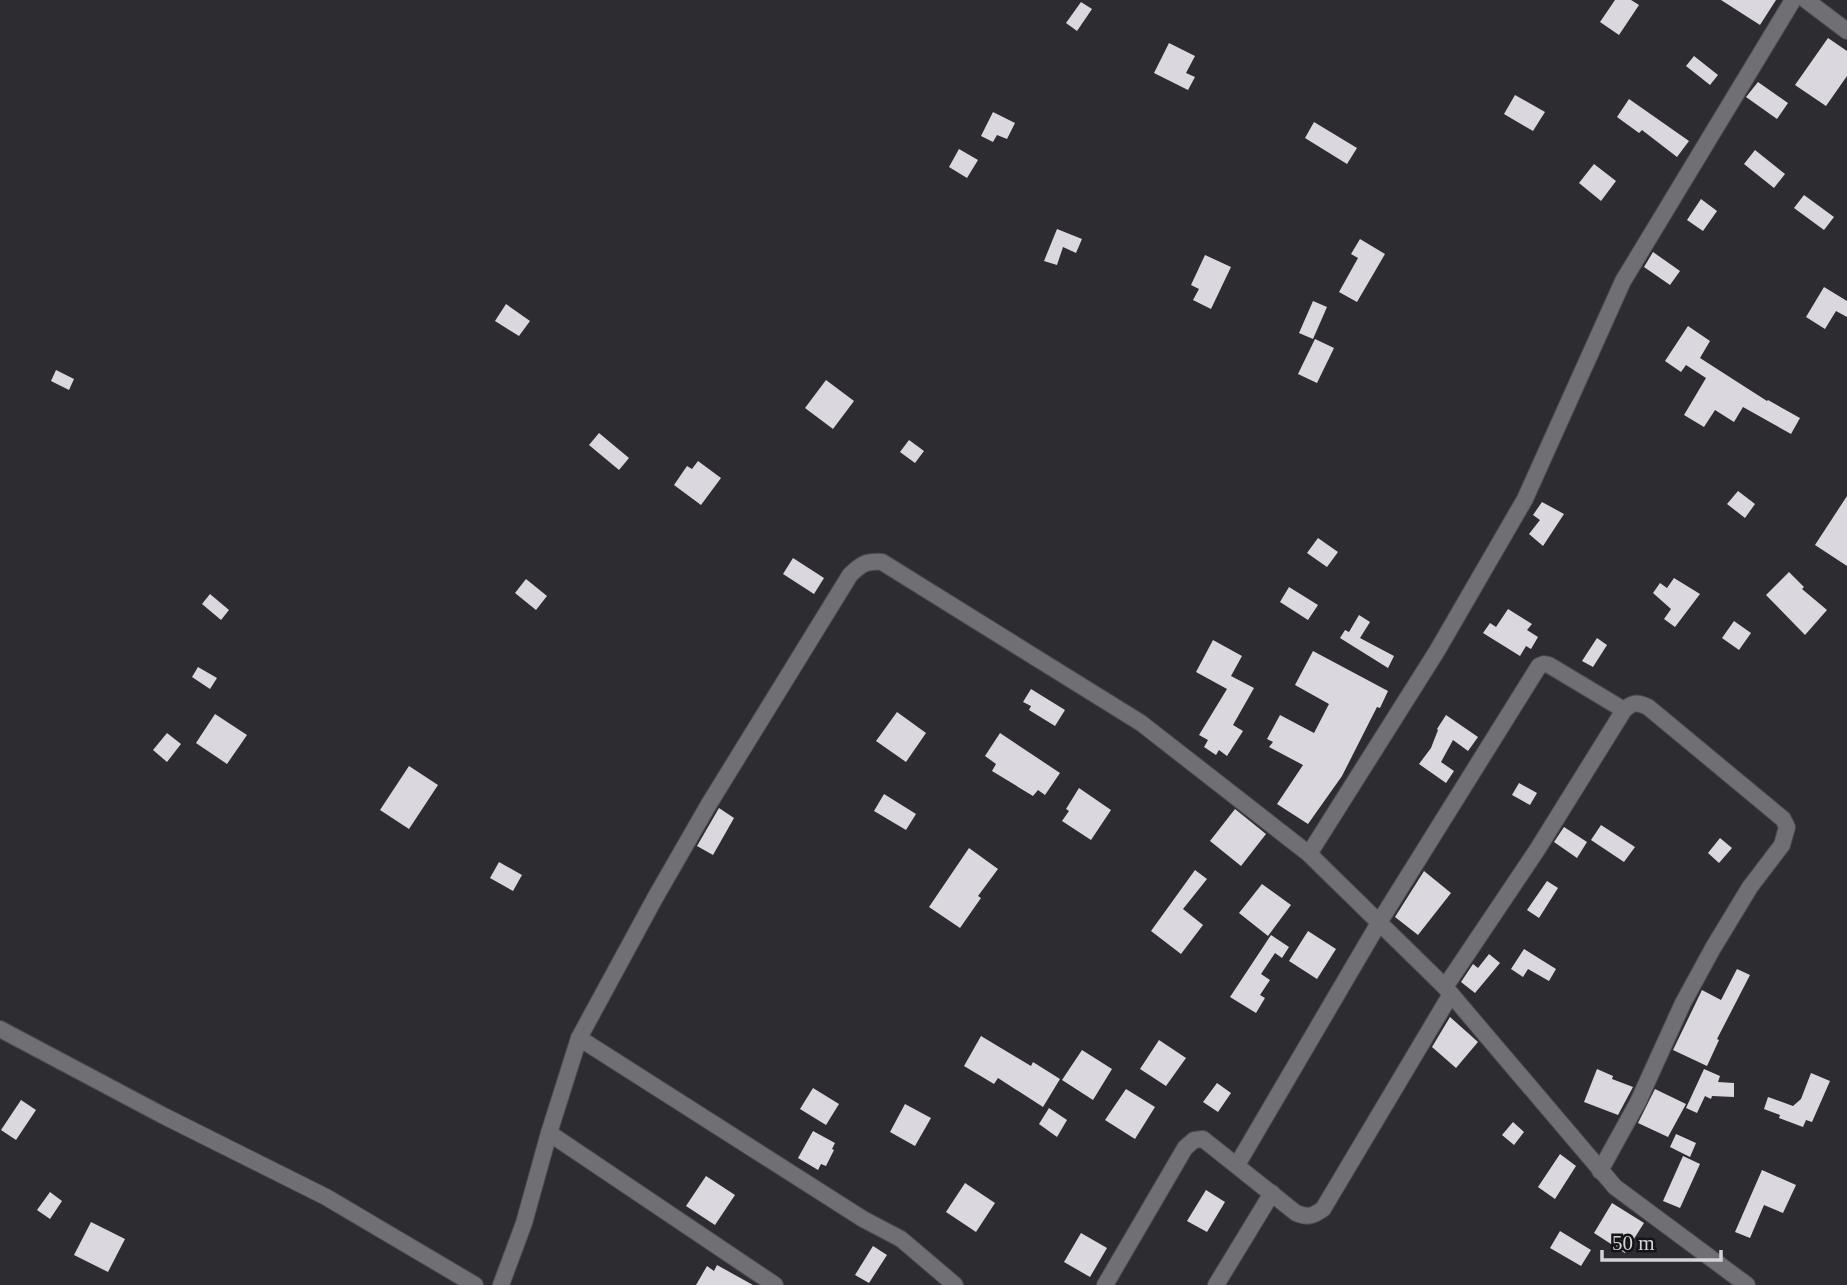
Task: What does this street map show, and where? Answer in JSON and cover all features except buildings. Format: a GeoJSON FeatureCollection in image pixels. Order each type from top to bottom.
{"type":"FeatureCollection","features":[{"type":"Feature","properties":{"kind":"street"},"geometry":{"type":"LineString","coordinates":[[1308,854],[1437,651],[1525,499],[1623,281],[1793,0]]}},
{"type":"Feature","properties":{"kind":"street"},"geometry":{"type":"LineString","coordinates":[[1806,0],[1847,31]]}},
{"type":"Feature","properties":{"kind":"street"},"geometry":{"type":"LineString","coordinates":[[501,1285],[524,1223],[579,1038],[709,804],[850,575],[862,563],[882,562],[1141,723],[1308,854],[1380,921],[1448,990],[1615,1187],[1737,1282]]}},
{"type":"Feature","properties":{"kind":"street"},"geometry":{"type":"LineString","coordinates":[[1237,1165],[1380,921],[1539,666],[1549,665],[1624,710]]}},
{"type":"Feature","properties":{"kind":"street"},"geometry":{"type":"LineString","coordinates":[[1105,1285],[1185,1148],[1194,1140],[1203,1139],[1296,1213],[1306,1217],[1323,1209],[1448,990],[1624,710],[1631,703],[1639,702],[1783,819],[1787,827],[1782,845],[1751,887],[1683,1003],[1637,1102],[1600,1171]]}},
{"type":"Feature","properties":{"kind":"street"},"geometry":{"type":"LineString","coordinates":[[0,1029],[162,1115],[326,1197],[475,1285]]}},
{"type":"Feature","properties":{"kind":"street"},"geometry":{"type":"LineString","coordinates":[[579,1038],[863,1219],[901,1239],[955,1285]]}},
{"type":"Feature","properties":{"kind":"street"},"geometry":{"type":"LineString","coordinates":[[549,1133],[775,1285]]}},
{"type":"Feature","properties":{"kind":"street"},"geometry":{"type":"LineString","coordinates":[[1216,1285],[1272,1193]]}}]}
